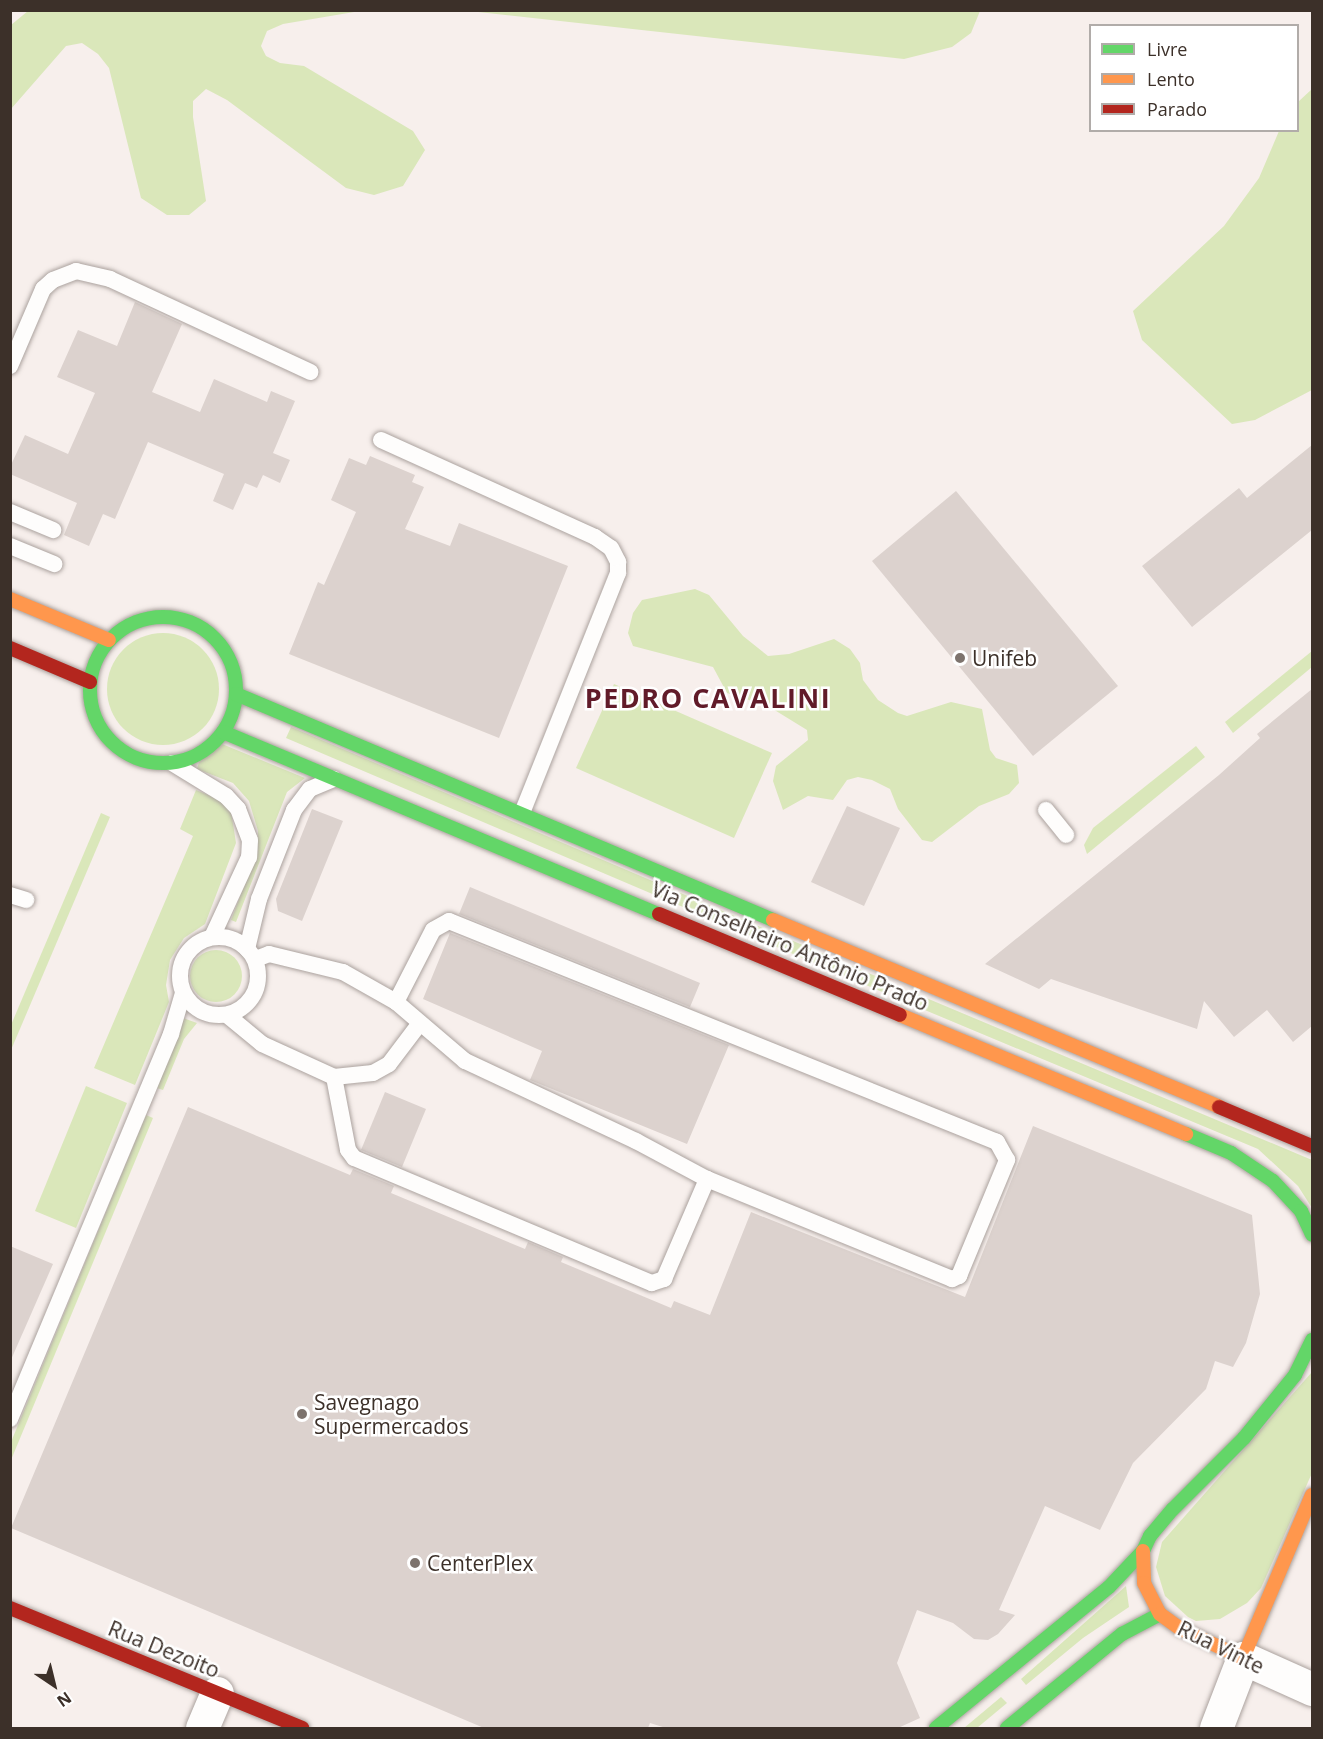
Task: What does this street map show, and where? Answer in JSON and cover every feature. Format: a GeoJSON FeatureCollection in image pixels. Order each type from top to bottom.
{"type":"FeatureCollection","features":[{"type":"Feature","properties":{"kind":"main road"},"geometry":{"type":"LineString","coordinates":[[10,599],[109,640]]}},
{"type":"Feature","properties":{"kind":"main road"},"geometry":{"type":"LineString","coordinates":[[170,617],[191,622],[211,634],[225,651],[234,671],[236,694],[224,732],[210,747],[172,763],[140,760],[120,750],[104,735],[90,700],[90,682],[96,660],[109,640],[126,626],[147,618],[170,617]]}},
{"type":"Feature","properties":{"kind":"main road"},"geometry":{"type":"LineString","coordinates":[[10,648],[90,682]]}},
{"type":"Feature","properties":{"kind":"main road","name":"Via Conselheiro Antônio Prado"},"geometry":{"type":"LineString","coordinates":[[236,694],[1312,1146]]}},
{"type":"Feature","properties":{"kind":"main road","name":"Via Conselheiro Antônio Prado"},"geometry":{"type":"LineString","coordinates":[[224,732],[1231,1153],[1273,1181],[1301,1211],[1312,1235]]}},
{"type":"Feature","properties":{"kind":"main road"},"geometry":{"type":"LineString","coordinates":[[936,1728],[1108,1587],[1143,1551],[1150,1536],[1173,1509],[1259,1420],[1295,1375],[1312,1340]]}},
{"type":"Feature","properties":{"kind":"main road"},"geometry":{"type":"LineString","coordinates":[[1243,1658],[1312,1495]]}},
{"type":"Feature","properties":{"kind":"main road","name":"Rua Vinte"},"geometry":{"type":"LineString","coordinates":[[1143,1551],[1144,1583],[1160,1614],[1193,1634],[1243,1658]]}},
{"type":"Feature","properties":{"kind":"main road"},"geometry":{"type":"LineString","coordinates":[[1245,1618],[1270,1592]]}},
{"type":"Feature","properties":{"kind":"main road","name":"Rua Dezoito"},"geometry":{"type":"LineString","coordinates":[[10,1608],[302,1728]]}},
{"type":"Feature","properties":{"kind":"main road"},"geometry":{"type":"LineString","coordinates":[[1007,1728],[1122,1634],[1160,1614]]}},
{"type":"Feature","properties":{"kind":"main road"},"geometry":{"type":"LineString","coordinates":[[1193,1634],[1222,1630]]}},
{"type":"Feature","properties":{"kind":"street","name":"Rua Vinte"},"geometry":{"type":"LineString","coordinates":[[1243,1658],[1312,1689]]}},
{"type":"Feature","properties":{"kind":"street"},"geometry":{"type":"LineString","coordinates":[[1216,1728],[1243,1658]]}},
{"type":"Feature","properties":{"kind":"street"},"geometry":{"type":"LineString","coordinates":[[202,1728],[217,1694]]}},
{"type":"Feature","properties":{"kind":"lane"},"geometry":{"type":"LineString","coordinates":[[10,366],[44,289],[59,277],[76,271],[110,279],[310,372]]}},
{"type":"Feature","properties":{"kind":"lane"},"geometry":{"type":"LineString","coordinates":[[381,440],[595,537],[611,548],[618,562],[618,573],[522,813]]}},
{"type":"Feature","properties":{"kind":"lane"},"geometry":{"type":"LineString","coordinates":[[10,512],[53,530]]}},
{"type":"Feature","properties":{"kind":"lane"},"geometry":{"type":"LineString","coordinates":[[10,546],[54,564]]}},
{"type":"Feature","properties":{"kind":"lane"},"geometry":{"type":"LineString","coordinates":[[172,763],[226,796],[238,809],[250,840],[249,857],[212,937]]}},
{"type":"Feature","properties":{"kind":"lane"},"geometry":{"type":"LineString","coordinates":[[183,993],[202,1011],[227,1015],[236,1014],[256,991],[259,978],[251,954],[259,899],[294,810],[310,789],[335,778]]}},
{"type":"Feature","properties":{"kind":"lane"},"geometry":{"type":"LineString","coordinates":[[1046,810],[1066,835]]}},
{"type":"Feature","properties":{"kind":"lane"},"geometry":{"type":"LineString","coordinates":[[10,1419],[171,1034],[183,993],[181,967],[186,955],[194,945],[212,937],[232,938],[251,954],[269,954],[343,972],[396,1002],[465,1061],[636,1141],[707,1179],[952,1279],[959,1276],[1007,1160],[997,1142],[449,921],[434,930],[396,1002]]}},
{"type":"Feature","properties":{"kind":"lane"},"geometry":{"type":"LineString","coordinates":[[227,1015],[262,1044],[334,1077],[373,1073],[388,1064],[420,1023]]}},
{"type":"Feature","properties":{"kind":"lane"},"geometry":{"type":"LineString","coordinates":[[334,1077],[348,1150],[354,1158],[652,1283],[663,1279],[707,1179]]}},
{"type":"Feature","properties":{"kind":"green space"},"geometry":{"type":"Polygon","coordinates":[[[28,11],[360,11],[283,24],[267,31],[261,46],[266,56],[280,63],[304,66],[413,131],[425,150],[403,186],[374,195],[346,188],[227,100],[206,89],[193,101],[193,117],[206,201],[189,215],[167,215],[141,198],[109,68],[98,54],[82,43],[66,46],[11,109],[11,25],[28,11]]]}},
{"type":"Feature","properties":{"kind":"green space"},"geometry":{"type":"Polygon","coordinates":[[[469,11],[980,11],[971,33],[952,47],[904,59],[469,11]]]}},
{"type":"Feature","properties":{"kind":"green space"},"geometry":{"type":"Polygon","coordinates":[[[1312,89],[1312,390],[1255,420],[1232,424],[1142,340],[1133,311],[1224,226],[1259,178],[1279,132],[1299,132],[1299,101],[1312,89]]]}},
{"type":"Feature","properties":{"kind":"green space"},"geometry":{"type":"Polygon","coordinates":[[[695,589],[709,595],[743,636],[768,656],[789,654],[834,639],[850,649],[860,663],[863,680],[878,700],[898,713],[907,716],[951,702],[982,709],[990,750],[996,758],[1017,765],[1019,783],[1009,794],[979,806],[932,842],[922,840],[898,809],[890,789],[872,780],[858,777],[847,780],[833,800],[808,796],[783,810],[773,781],[776,766],[808,740],[807,730],[768,706],[727,693],[713,667],[633,646],[628,633],[633,613],[642,600],[695,589]]]}},
{"type":"Feature","properties":{"kind":"green space"},"geometry":{"type":"Polygon","coordinates":[[[163,633],[184,638],[202,650],[214,668],[219,689],[214,710],[202,728],[184,740],[163,745],[142,740],[124,728],[112,710],[107,689],[112,668],[124,650],[142,638],[163,633]]]}},
{"type":"Feature","properties":{"kind":"green space"},"geometry":{"type":"Polygon","coordinates":[[[1312,651],[1312,667],[1233,733],[1225,722],[1312,651]]]}},
{"type":"Feature","properties":{"kind":"green space"},"geometry":{"type":"Polygon","coordinates":[[[614,684],[772,753],[734,838],[576,768],[614,684]]]}},
{"type":"Feature","properties":{"kind":"green space"},"geometry":{"type":"Polygon","coordinates":[[[291,727],[892,983],[887,994],[286,738],[291,727]]]}},
{"type":"Feature","properties":{"kind":"green space"},"geometry":{"type":"Polygon","coordinates":[[[222,744],[305,778],[287,792],[236,922],[231,920],[257,853],[258,831],[249,801],[233,783],[197,769],[199,762],[222,744]]]}},
{"type":"Feature","properties":{"kind":"green space"},"geometry":{"type":"Polygon","coordinates":[[[1196,746],[1205,757],[1087,854],[1084,845],[1093,828],[1196,746]]]}},
{"type":"Feature","properties":{"kind":"green space"},"geometry":{"type":"Polygon","coordinates":[[[196,790],[223,801],[231,811],[236,843],[205,924],[184,938],[170,960],[166,985],[169,1002],[135,1085],[94,1068],[193,836],[180,829],[196,790]]]}},
{"type":"Feature","properties":{"kind":"green space"},"geometry":{"type":"Polygon","coordinates":[[[101,813],[110,817],[11,1050],[11,1025],[101,813]]]}},
{"type":"Feature","properties":{"kind":"green space"},"geometry":{"type":"Polygon","coordinates":[[[211,950],[221,950],[230,954],[238,962],[242,976],[238,990],[230,998],[221,1002],[211,1002],[202,998],[194,990],[190,981],[190,971],[194,962],[202,954],[211,950]]]}},
{"type":"Feature","properties":{"kind":"green space"},"geometry":{"type":"Polygon","coordinates":[[[912,992],[1312,1160],[1312,1208],[1298,1186],[1258,1149],[908,1003],[912,992]]]}},
{"type":"Feature","properties":{"kind":"green space"},"geometry":{"type":"Polygon","coordinates":[[[183,1018],[197,1023],[184,1039],[163,1090],[157,1088],[183,1018]]]}},
{"type":"Feature","properties":{"kind":"green space"},"geometry":{"type":"Polygon","coordinates":[[[86,1086],[127,1103],[76,1228],[35,1211],[86,1086]]]}},
{"type":"Feature","properties":{"kind":"green space"},"geometry":{"type":"Polygon","coordinates":[[[146,1115],[153,1118],[11,1460],[11,1442],[146,1115]]]}},
{"type":"Feature","properties":{"kind":"green space"},"geometry":{"type":"Polygon","coordinates":[[[1312,1372],[1312,1473],[1261,1588],[1247,1603],[1220,1619],[1196,1621],[1188,1617],[1165,1596],[1156,1567],[1162,1542],[1312,1372]]]}},
{"type":"Feature","properties":{"kind":"green space"},"geometry":{"type":"Polygon","coordinates":[[[1126,1586],[1129,1607],[1083,1638],[1026,1685],[1021,1679],[1126,1586]]]}},
{"type":"Feature","properties":{"kind":"green space"},"geometry":{"type":"Polygon","coordinates":[[[1001,1697],[1007,1703],[977,1728],[964,1728],[1001,1697]]]}},
{"type":"Feature","properties":{"kind":"building"},"geometry":{"type":"Polygon","coordinates":[[[135,302],[182,324],[152,392],[200,412],[214,379],[267,402],[271,391],[295,401],[273,453],[290,460],[280,483],[263,475],[257,488],[245,483],[233,510],[213,501],[224,474],[148,442],[115,519],[103,514],[89,546],[64,535],[77,503],[10,474],[10,467],[25,435],[68,454],[95,393],[57,377],[78,330],[117,346],[135,302]]]}},
{"type":"Feature","properties":{"kind":"building"},"geometry":{"type":"Polygon","coordinates":[[[1312,445],[1312,530],[1192,627],[1142,566],[1239,488],[1247,498],[1312,445]]]}},
{"type":"Feature","properties":{"kind":"building"},"geometry":{"type":"Polygon","coordinates":[[[370,456],[415,475],[412,482],[424,487],[405,529],[450,546],[459,523],[568,566],[499,738],[289,654],[318,582],[324,585],[356,512],[331,500],[349,458],[366,465],[370,456]]]}},
{"type":"Feature","properties":{"kind":"building"},"geometry":{"type":"Polygon","coordinates":[[[956,491],[1118,686],[1033,756],[872,561],[956,491]]]}},
{"type":"Feature","properties":{"kind":"building"},"geometry":{"type":"Polygon","coordinates":[[[1312,689],[1312,1026],[1293,1042],[1267,1010],[1234,1037],[1204,1001],[1197,1029],[1051,979],[1039,989],[985,964],[1219,775],[1260,738],[1257,734],[1312,689]]]}},
{"type":"Feature","properties":{"kind":"building"},"geometry":{"type":"Polygon","coordinates":[[[847,806],[900,828],[864,906],[811,882],[847,806]]]}},
{"type":"Feature","properties":{"kind":"building"},"geometry":{"type":"Polygon","coordinates":[[[312,809],[343,821],[302,921],[278,911],[276,899],[312,809]]]}},
{"type":"Feature","properties":{"kind":"building"},"geometry":{"type":"Polygon","coordinates":[[[470,887],[700,983],[690,1007],[459,914],[470,887]]]}},
{"type":"Feature","properties":{"kind":"building"},"geometry":{"type":"Polygon","coordinates":[[[450,933],[729,1045],[687,1144],[530,1080],[542,1051],[423,999],[450,933]]]}},
{"type":"Feature","properties":{"kind":"building"},"geometry":{"type":"Polygon","coordinates":[[[385,1092],[426,1109],[402,1167],[361,1150],[385,1092]]]}},
{"type":"Feature","properties":{"kind":"building"},"geometry":{"type":"Polygon","coordinates":[[[188,1107],[350,1175],[353,1169],[394,1186],[391,1193],[525,1249],[528,1242],[563,1257],[561,1262],[671,1308],[674,1301],[710,1315],[751,1212],[965,1297],[1033,1126],[1252,1215],[1260,1294],[1246,1343],[1233,1367],[1215,1361],[1206,1389],[1133,1463],[1100,1530],[1045,1506],[999,1610],[1015,1615],[998,1634],[988,1640],[974,1639],[953,1623],[917,1610],[897,1663],[920,1718],[898,1728],[666,1728],[650,1723],[648,1728],[484,1728],[11,1528],[188,1107]]]}},
{"type":"Feature","properties":{"kind":"building"},"geometry":{"type":"Polygon","coordinates":[[[10,1246],[53,1264],[10,1362],[10,1246]]]}},
{"type":"Feature","properties":{"kind":"traffic: fast"},"geometry":{"type":"LineString","coordinates":[[163,617],[191,622],[215,638],[231,662],[236,690],[231,718],[215,742],[191,758],[163,763],[135,758],[111,742],[95,718],[90,690],[95,662],[111,638],[135,622],[163,617]]}},
{"type":"Feature","properties":{"kind":"traffic: fast"},"geometry":{"type":"LineString","coordinates":[[236,694],[773,920]]}},
{"type":"Feature","properties":{"kind":"traffic: fast"},"geometry":{"type":"LineString","coordinates":[[223,732],[659,914]]}},
{"type":"Feature","properties":{"kind":"traffic: fast"},"geometry":{"type":"LineString","coordinates":[[1186,1134],[1231,1153],[1273,1181],[1301,1211],[1312,1235]]}},
{"type":"Feature","properties":{"kind":"traffic: fast"},"geometry":{"type":"LineString","coordinates":[[936,1728],[1109,1587],[1143,1551],[1150,1536],[1173,1509],[1244,1438],[1295,1375],[1312,1340]]}},
{"type":"Feature","properties":{"kind":"traffic: fast"},"geometry":{"type":"LineString","coordinates":[[1007,1728],[1122,1634],[1160,1614]]}},
{"type":"Feature","properties":{"kind":"traffic: slow"},"geometry":{"type":"LineString","coordinates":[[10,599],[109,640]]}},
{"type":"Feature","properties":{"kind":"traffic: slow"},"geometry":{"type":"LineString","coordinates":[[773,920],[1219,1107]]}},
{"type":"Feature","properties":{"kind":"traffic: slow"},"geometry":{"type":"LineString","coordinates":[[900,1015],[1186,1134]]}},
{"type":"Feature","properties":{"kind":"traffic: slow"},"geometry":{"type":"LineString","coordinates":[[1143,1551],[1144,1583],[1160,1614],[1181,1629],[1243,1658],[1312,1495]]}},
{"type":"Feature","properties":{"kind":"traffic: jam"},"geometry":{"type":"LineString","coordinates":[[10,648],[90,682]]}},
{"type":"Feature","properties":{"kind":"traffic: jam"},"geometry":{"type":"LineString","coordinates":[[659,914],[900,1015]]}},
{"type":"Feature","properties":{"kind":"traffic: jam"},"geometry":{"type":"LineString","coordinates":[[1219,1107],[1312,1146]]}},
{"type":"Feature","properties":{"kind":"traffic: jam"},"geometry":{"type":"LineString","coordinates":[[10,1608],[302,1728]]}},
{"type":"Feature","properties":{"kind":"place","name":"Unifeb"},"geometry":{"type":"Point","coordinates":[960,658]}},
{"type":"Feature","properties":{"kind":"place","name":"Savegnago Supermercados"},"geometry":{"type":"Point","coordinates":[302,1414]}},
{"type":"Feature","properties":{"kind":"place","name":"CenterPlex"},"geometry":{"type":"Point","coordinates":[415,1563]}},
{"type":"Feature","properties":{"kind":"district","name":"PEDRO CAVALINI"},"geometry":{"type":"Point","coordinates":[708,698]}}]}
